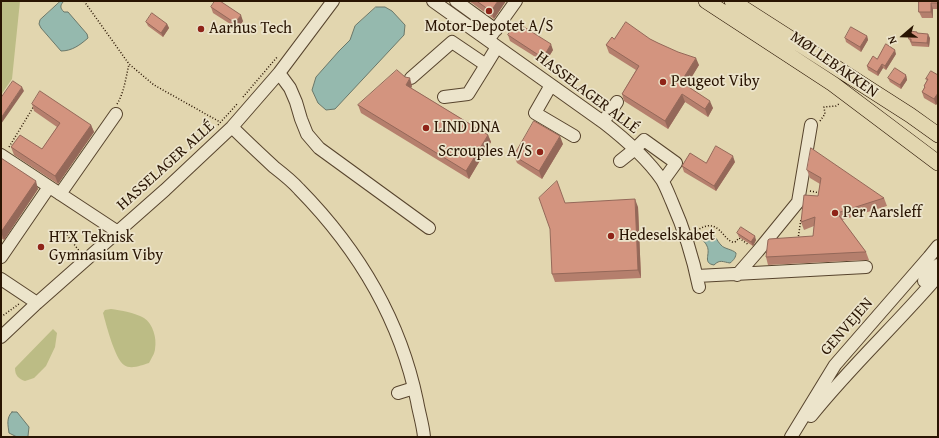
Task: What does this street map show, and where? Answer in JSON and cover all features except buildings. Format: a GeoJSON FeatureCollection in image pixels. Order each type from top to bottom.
{"type":"FeatureCollection","features":[{"type":"Feature","properties":{"kind":"main road","name":"MØLLEBAKKEN"},"geometry":{"type":"LineString","coordinates":[[706,1],[833,84],[938,163]]}},
{"type":"Feature","properties":{"kind":"main road","name":"MØLLEBAKKEN"},"geometry":{"type":"LineString","coordinates":[[732,1],[910,115],[938,135]]}},
{"type":"Feature","properties":{"kind":"main road"},"geometry":{"type":"LineString","coordinates":[[847,95],[938,151]]}},
{"type":"Feature","properties":{"kind":"street","name":"HASSELAGER ALLÉ"},"geometry":{"type":"LineString","coordinates":[[1,337],[32,300],[118,232],[232,127],[279,73],[333,1]]}},
{"type":"Feature","properties":{"kind":"street","name":"HASSELAGER ALLÉ"},"geometry":{"type":"LineString","coordinates":[[433,1],[603,122],[624,139],[650,164],[663,181],[680,221],[698,282],[737,275]]}},
{"type":"Feature","properties":{"kind":"street"},"geometry":{"type":"LineString","coordinates":[[456,1],[496,30]]}},
{"type":"Feature","properties":{"kind":"street"},"geometry":{"type":"LineString","coordinates":[[444,97],[468,94],[486,65],[496,30],[516,1]]}},
{"type":"Feature","properties":{"kind":"street"},"geometry":{"type":"LineString","coordinates":[[411,78],[452,42],[486,65]]}},
{"type":"Feature","properties":{"kind":"street"},"geometry":{"type":"LineString","coordinates":[[279,73],[290,88],[307,134],[320,148],[429,228]]}},
{"type":"Feature","properties":{"kind":"street"},"geometry":{"type":"LineString","coordinates":[[551,85],[535,113],[574,136]]}},
{"type":"Feature","properties":{"kind":"street"},"geometry":{"type":"LineString","coordinates":[[603,122],[617,102]]}},
{"type":"Feature","properties":{"kind":"street"},"geometry":{"type":"LineString","coordinates":[[60,194],[116,114]]}},
{"type":"Feature","properties":{"kind":"street"},"geometry":{"type":"LineString","coordinates":[[737,275],[798,202],[815,124]]}},
{"type":"Feature","properties":{"kind":"street"},"geometry":{"type":"LineString","coordinates":[[232,127],[246,142],[299,188],[331,224],[356,258],[373,285],[390,319],[402,349],[414,388],[424,437]]}},
{"type":"Feature","properties":{"kind":"street"},"geometry":{"type":"LineString","coordinates":[[620,160],[644,140],[676,163],[663,181]]}},
{"type":"Feature","properties":{"kind":"street"},"geometry":{"type":"LineString","coordinates":[[2,156],[118,232]]}},
{"type":"Feature","properties":{"kind":"street"},"geometry":{"type":"LineString","coordinates":[[1,257],[49,186]]}},
{"type":"Feature","properties":{"kind":"street","name":"GENVEJEN"},"geometry":{"type":"LineString","coordinates":[[792,437],[834,365],[938,246]]}},
{"type":"Feature","properties":{"kind":"street"},"geometry":{"type":"LineString","coordinates":[[828,395],[862,350],[905,304],[938,265]]}},
{"type":"Feature","properties":{"kind":"street"},"geometry":{"type":"LineString","coordinates":[[737,275],[866,267]]}},
{"type":"Feature","properties":{"kind":"street","name":"GENVEJEN"},"geometry":{"type":"LineString","coordinates":[[792,437],[828,395],[913,305],[938,276]]}},
{"type":"Feature","properties":{"kind":"street"},"geometry":{"type":"LineString","coordinates":[[1,279],[32,300]]}},
{"type":"Feature","properties":{"kind":"street"},"geometry":{"type":"LineString","coordinates":[[398,393],[414,388]]}},
{"type":"Feature","properties":{"kind":"path"},"geometry":{"type":"LineString","coordinates":[[84,1],[129,64],[154,85],[221,122]]}},
{"type":"Feature","properties":{"kind":"path"},"geometry":{"type":"LineString","coordinates":[[216,127],[281,53]]}},
{"type":"Feature","properties":{"kind":"path"},"geometry":{"type":"LineString","coordinates":[[116,114],[112,111],[120,100],[129,64]]}},
{"type":"Feature","properties":{"kind":"path"},"geometry":{"type":"LineString","coordinates":[[815,124],[825,114],[824,107],[836,106],[847,95]]}},
{"type":"Feature","properties":{"kind":"path"},"geometry":{"type":"LineString","coordinates":[[2,156],[37,101]]}},
{"type":"Feature","properties":{"kind":"path"},"geometry":{"type":"LineString","coordinates":[[800,189],[822,194]]}},
{"type":"Feature","properties":{"kind":"path"},"geometry":{"type":"LineString","coordinates":[[798,243],[802,212]]}},
{"type":"Feature","properties":{"kind":"path"},"geometry":{"type":"LineString","coordinates":[[686,239],[691,237],[701,227],[710,225],[719,229],[728,240],[736,242],[739,238],[758,251]]}},
{"type":"Feature","properties":{"kind":"path"},"geometry":{"type":"LineString","coordinates":[[67,235],[80,252]]}},
{"type":"Feature","properties":{"kind":"path"},"geometry":{"type":"LineString","coordinates":[[1,317],[32,300]]}},
{"type":"Feature","properties":{"kind":"green space"},"geometry":{"type":"Polygon","coordinates":[[[1,1],[20,1],[12,79],[1,95],[1,1]]]}},
{"type":"Feature","properties":{"kind":"green space"},"geometry":{"type":"Polygon","coordinates":[[[111,309],[137,315],[144,318],[150,324],[155,336],[155,345],[154,352],[149,363],[136,367],[130,367],[124,365],[117,356],[103,313],[105,310],[111,309]]]}},
{"type":"Feature","properties":{"kind":"green space"},"geometry":{"type":"Polygon","coordinates":[[[53,329],[57,333],[55,347],[46,366],[34,378],[25,381],[18,377],[15,368],[53,329]]]}},
{"type":"Feature","properties":{"kind":"water"},"geometry":{"type":"Polygon","coordinates":[[[61,1],[63,2],[61,8],[64,12],[68,12],[87,34],[88,38],[76,47],[61,51],[39,24],[40,20],[61,1]]]}},
{"type":"Feature","properties":{"kind":"water"},"geometry":{"type":"Polygon","coordinates":[[[376,7],[385,7],[392,11],[405,25],[404,35],[335,109],[326,110],[318,103],[312,90],[316,77],[350,40],[355,26],[376,7]]]}},
{"type":"Feature","properties":{"kind":"water"},"geometry":{"type":"Polygon","coordinates":[[[709,233],[715,237],[722,246],[736,253],[733,261],[730,263],[720,261],[714,265],[708,262],[708,249],[701,238],[704,234],[709,233]]]}},
{"type":"Feature","properties":{"kind":"water"},"geometry":{"type":"Polygon","coordinates":[[[12,412],[17,412],[29,427],[27,437],[17,437],[9,433],[8,419],[12,412]]]}},
{"type":"Feature","properties":{"kind":"place","name":"Motor-Depotet A/S"},"geometry":{"type":"Point","coordinates":[489,11]}},
{"type":"Feature","properties":{"kind":"place","name":"Aarhus Tech"},"geometry":{"type":"Point","coordinates":[201,29]}},
{"type":"Feature","properties":{"kind":"place","name":"Peugeot Viby"},"geometry":{"type":"Point","coordinates":[663,82]}},
{"type":"Feature","properties":{"kind":"place","name":"LIND DNA"},"geometry":{"type":"Point","coordinates":[426,128]}},
{"type":"Feature","properties":{"kind":"place","name":"Scrouples A/S"},"geometry":{"type":"Point","coordinates":[540,152]}},
{"type":"Feature","properties":{"kind":"place","name":"Per Aarsleff"},"geometry":{"type":"Point","coordinates":[835,213]}},
{"type":"Feature","properties":{"kind":"place","name":"Hedeselskabet"},"geometry":{"type":"Point","coordinates":[611,236]}},
{"type":"Feature","properties":{"kind":"place","name":"HTX Teknisk Gymnasium Viby"},"geometry":{"type":"Point","coordinates":[41,247]}}]}
